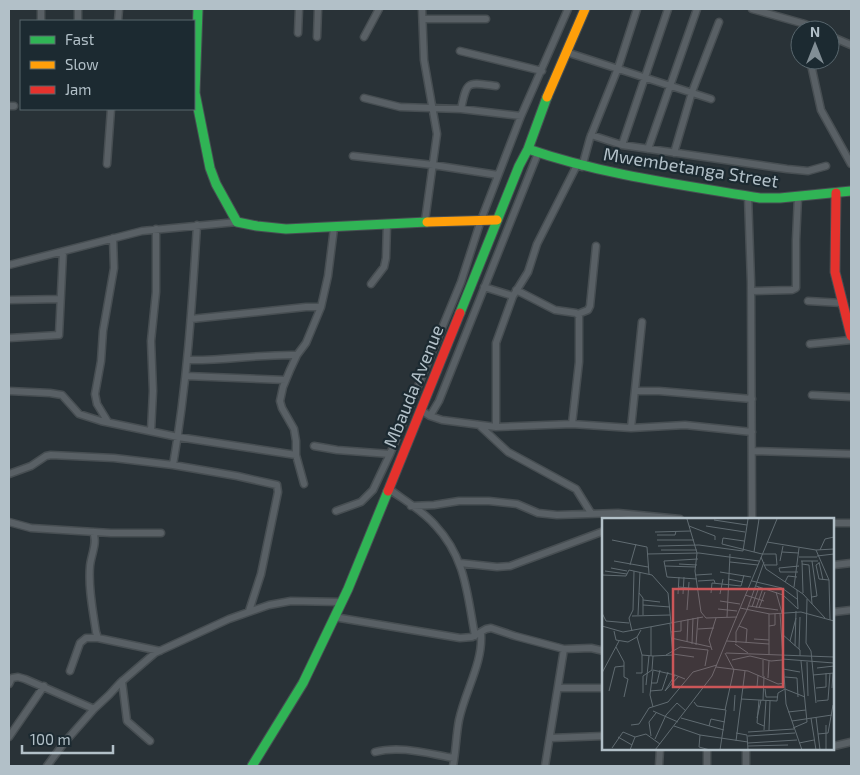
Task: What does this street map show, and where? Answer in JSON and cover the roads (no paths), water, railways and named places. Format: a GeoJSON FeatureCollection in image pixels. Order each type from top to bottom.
{"type":"FeatureCollection","features":[{"type":"Feature","properties":{"kind":"street"},"geometry":{"type":"LineString","coordinates":[[195,41],[198,9]]}},
{"type":"Feature","properties":{"kind":"street"},"geometry":{"type":"LineString","coordinates":[[298,33],[299,9]]}},
{"type":"Feature","properties":{"kind":"street"},"geometry":{"type":"LineString","coordinates":[[316,37],[318,9]]}},
{"type":"Feature","properties":{"kind":"street"},"geometry":{"type":"LineString","coordinates":[[364,38],[379,9]]}},
{"type":"Feature","properties":{"kind":"street"},"geometry":{"type":"LineString","coordinates":[[422,9],[424,60],[437,134],[425,221]]}},
{"type":"Feature","properties":{"kind":"street"},"geometry":{"type":"LineString","coordinates":[[336,512],[361,502],[373,490],[390,454],[461,282],[481,220],[521,116],[568,9]]}},
{"type":"Feature","properties":{"kind":"street","name":"Mbauda Avenue"},"geometry":{"type":"LineString","coordinates":[[252,766],[303,682],[341,602],[389,489],[584,9]]}},
{"type":"Feature","properties":{"kind":"street"},"geometry":{"type":"LineString","coordinates":[[496,427],[496,343],[515,293],[528,272],[537,244],[580,166],[618,68],[637,9]]}},
{"type":"Feature","properties":{"kind":"street"},"geometry":{"type":"LineString","coordinates":[[622,145],[668,9]]}},
{"type":"Feature","properties":{"kind":"street"},"geometry":{"type":"LineString","coordinates":[[648,149],[697,9]]}},
{"type":"Feature","properties":{"kind":"street"},"geometry":{"type":"LineString","coordinates":[[752,9],[790,22]]}},
{"type":"Feature","properties":{"kind":"street"},"geometry":{"type":"LineString","coordinates":[[423,19],[486,19]]}},
{"type":"Feature","properties":{"kind":"street"},"geometry":{"type":"LineString","coordinates":[[674,153],[692,92],[719,22]]}},
{"type":"Feature","properties":{"kind":"street"},"geometry":{"type":"LineString","coordinates":[[460,51],[542,71]]}},
{"type":"Feature","properties":{"kind":"street"},"geometry":{"type":"LineString","coordinates":[[566,52],[711,99]]}},
{"type":"Feature","properties":{"kind":"street"},"geometry":{"type":"LineString","coordinates":[[812,70],[821,110],[851,164]]}},
{"type":"Feature","properties":{"kind":"street"},"geometry":{"type":"LineString","coordinates":[[461,109],[465,88],[469,85],[496,86]]}},
{"type":"Feature","properties":{"kind":"street"},"geometry":{"type":"LineString","coordinates":[[195,93],[205,151],[216,184],[237,222]]}},
{"type":"Feature","properties":{"kind":"street"},"geometry":{"type":"LineString","coordinates":[[364,98],[400,107],[461,109],[521,116]]}},
{"type":"Feature","properties":{"kind":"street"},"geometry":{"type":"LineString","coordinates":[[107,164],[111,110]]}},
{"type":"Feature","properties":{"kind":"street"},"geometry":{"type":"LineString","coordinates":[[591,135],[622,145],[787,170],[808,171],[826,166]]}},
{"type":"Feature","properties":{"kind":"street","name":"Mwembetanga Street"},"geometry":{"type":"LineString","coordinates":[[528,149],[580,166],[748,196],[780,198],[851,191]]}},
{"type":"Feature","properties":{"kind":"street"},"geometry":{"type":"LineString","coordinates":[[430,416],[439,402],[538,153]]}},
{"type":"Feature","properties":{"kind":"street"},"geometry":{"type":"LineString","coordinates":[[353,156],[498,175]]}},
{"type":"Feature","properties":{"kind":"street"},"geometry":{"type":"LineString","coordinates":[[810,344],[851,338],[835,272],[836,193]]}},
{"type":"Feature","properties":{"kind":"street"},"geometry":{"type":"LineString","coordinates":[[748,196],[751,291],[752,518]]}},
{"type":"Feature","properties":{"kind":"street"},"geometry":{"type":"LineString","coordinates":[[751,291],[792,290],[796,288],[798,197]]}},
{"type":"Feature","properties":{"kind":"street"},"geometry":{"type":"LineString","coordinates":[[9,265],[113,238],[156,229],[197,225],[237,222],[259,228],[278,229],[334,228],[425,221],[497,220]]}},
{"type":"Feature","properties":{"kind":"street"},"geometry":{"type":"LineString","coordinates":[[370,284],[384,268],[387,224]]}},
{"type":"Feature","properties":{"kind":"street"},"geometry":{"type":"LineString","coordinates":[[173,465],[188,360],[197,225]]}},
{"type":"Feature","properties":{"kind":"street"},"geometry":{"type":"LineString","coordinates":[[304,484],[296,455],[294,429],[280,401],[296,355],[306,343],[321,307],[328,276],[334,228]]}},
{"type":"Feature","properties":{"kind":"street"},"geometry":{"type":"LineString","coordinates":[[151,431],[153,391],[151,341],[156,292],[156,229]]}},
{"type":"Feature","properties":{"kind":"street"},"geometry":{"type":"LineString","coordinates":[[108,422],[97,404],[95,394],[101,361],[103,331],[113,276],[115,258],[113,238]]}},
{"type":"Feature","properties":{"kind":"street"},"geometry":{"type":"LineString","coordinates":[[484,288],[515,293],[555,310],[578,314],[588,310],[590,306],[596,246]]}},
{"type":"Feature","properties":{"kind":"street"},"geometry":{"type":"LineString","coordinates":[[9,338],[60,335],[63,252]]}},
{"type":"Feature","properties":{"kind":"street"},"geometry":{"type":"LineString","coordinates":[[9,300],[60,299]]}},
{"type":"Feature","properties":{"kind":"street"},"geometry":{"type":"LineString","coordinates":[[808,301],[842,303]]}},
{"type":"Feature","properties":{"kind":"street"},"geometry":{"type":"LineString","coordinates":[[191,319],[321,307]]}},
{"type":"Feature","properties":{"kind":"street"},"geometry":{"type":"LineString","coordinates":[[572,424],[579,362],[580,322],[578,314]]}},
{"type":"Feature","properties":{"kind":"street"},"geometry":{"type":"LineString","coordinates":[[631,428],[642,322]]}},
{"type":"Feature","properties":{"kind":"street"},"geometry":{"type":"LineString","coordinates":[[188,360],[216,361],[296,355]]}},
{"type":"Feature","properties":{"kind":"street"},"geometry":{"type":"LineString","coordinates":[[186,376],[286,380]]}},
{"type":"Feature","properties":{"kind":"street"},"geometry":{"type":"LineString","coordinates":[[9,391],[62,395],[79,414],[108,422],[178,436],[296,455]]}},
{"type":"Feature","properties":{"kind":"street"},"geometry":{"type":"LineString","coordinates":[[635,391],[659,391],[752,399]]}},
{"type":"Feature","properties":{"kind":"street"},"geometry":{"type":"LineString","coordinates":[[812,395],[851,397]]}},
{"type":"Feature","properties":{"kind":"street"},"geometry":{"type":"LineString","coordinates":[[421,410],[430,416],[442,420],[496,427],[572,424],[631,428],[685,425],[752,432]]}},
{"type":"Feature","properties":{"kind":"street"},"geometry":{"type":"LineString","coordinates":[[479,425],[508,452],[576,489],[592,513]]}},
{"type":"Feature","properties":{"kind":"street"},"geometry":{"type":"LineString","coordinates":[[314,446],[337,450],[390,454]]}},
{"type":"Feature","properties":{"kind":"street"},"geometry":{"type":"LineString","coordinates":[[752,451],[851,454]]}},
{"type":"Feature","properties":{"kind":"street"},"geometry":{"type":"LineString","coordinates":[[9,474],[31,466],[46,456],[51,455],[114,458],[173,465],[277,485],[278,492],[262,574],[249,611]]}},
{"type":"Feature","properties":{"kind":"street"},"geometry":{"type":"LineString","coordinates":[[389,489],[434,524],[452,547],[460,563],[478,635],[480,651],[459,721],[452,766]]}},
{"type":"Feature","properties":{"kind":"street"},"geometry":{"type":"LineString","coordinates":[[411,506],[459,501],[489,501],[517,504],[538,513],[557,515],[618,512],[671,518]]}},
{"type":"Feature","properties":{"kind":"street"},"geometry":{"type":"LineString","coordinates":[[9,522],[31,528],[93,532],[161,532]]}},
{"type":"Feature","properties":{"kind":"street"},"geometry":{"type":"LineString","coordinates":[[835,523],[851,523]]}},
{"type":"Feature","properties":{"kind":"street"},"geometry":{"type":"LineString","coordinates":[[93,532],[96,537],[91,561],[90,581],[98,638]]}},
{"type":"Feature","properties":{"kind":"street"},"geometry":{"type":"LineString","coordinates":[[460,563],[497,567],[510,566],[602,532]]}},
{"type":"Feature","properties":{"kind":"street"},"geometry":{"type":"LineString","coordinates":[[835,565],[851,563]]}},
{"type":"Feature","properties":{"kind":"street"},"geometry":{"type":"LineString","coordinates":[[48,766],[64,743],[94,708],[110,696],[122,680],[160,651],[249,611],[269,605],[292,601],[341,602]]}},
{"type":"Feature","properties":{"kind":"street"},"geometry":{"type":"LineString","coordinates":[[835,612],[851,610]]}},
{"type":"Feature","properties":{"kind":"street"},"geometry":{"type":"LineString","coordinates":[[334,617],[460,638],[478,635],[491,628],[564,649],[590,648],[602,651]]}},
{"type":"Feature","properties":{"kind":"street"},"geometry":{"type":"LineString","coordinates":[[70,671],[82,640],[90,638],[160,651]]}},
{"type":"Feature","properties":{"kind":"street"},"geometry":{"type":"LineString","coordinates":[[545,766],[564,649]]}},
{"type":"Feature","properties":{"kind":"street"},"geometry":{"type":"LineString","coordinates":[[9,674],[44,686],[94,708]]}},
{"type":"Feature","properties":{"kind":"street"},"geometry":{"type":"LineString","coordinates":[[9,684],[12,678],[18,677]]}},
{"type":"Feature","properties":{"kind":"street"},"geometry":{"type":"LineString","coordinates":[[122,680],[127,721],[150,740]]}},
{"type":"Feature","properties":{"kind":"street"},"geometry":{"type":"LineString","coordinates":[[9,737],[44,686]]}},
{"type":"Feature","properties":{"kind":"street"},"geometry":{"type":"LineString","coordinates":[[558,688],[602,688]]}},
{"type":"Feature","properties":{"kind":"street"},"geometry":{"type":"LineString","coordinates":[[550,738],[602,736]]}},
{"type":"Feature","properties":{"kind":"street"},"geometry":{"type":"LineString","coordinates":[[835,746],[851,742]]}},
{"type":"Feature","properties":{"kind":"street"},"geometry":{"type":"LineString","coordinates":[[375,752],[387,748],[402,749],[454,758]]}},
{"type":"Feature","properties":{"kind":"street"},"geometry":{"type":"LineString","coordinates":[[659,766],[660,750]]}},
{"type":"Feature","properties":{"kind":"street"},"geometry":{"type":"LineString","coordinates":[[707,750],[707,766]]}},
{"type":"Feature","properties":{"kind":"street"},"geometry":{"type":"LineString","coordinates":[[746,750],[746,766]]}}]}
